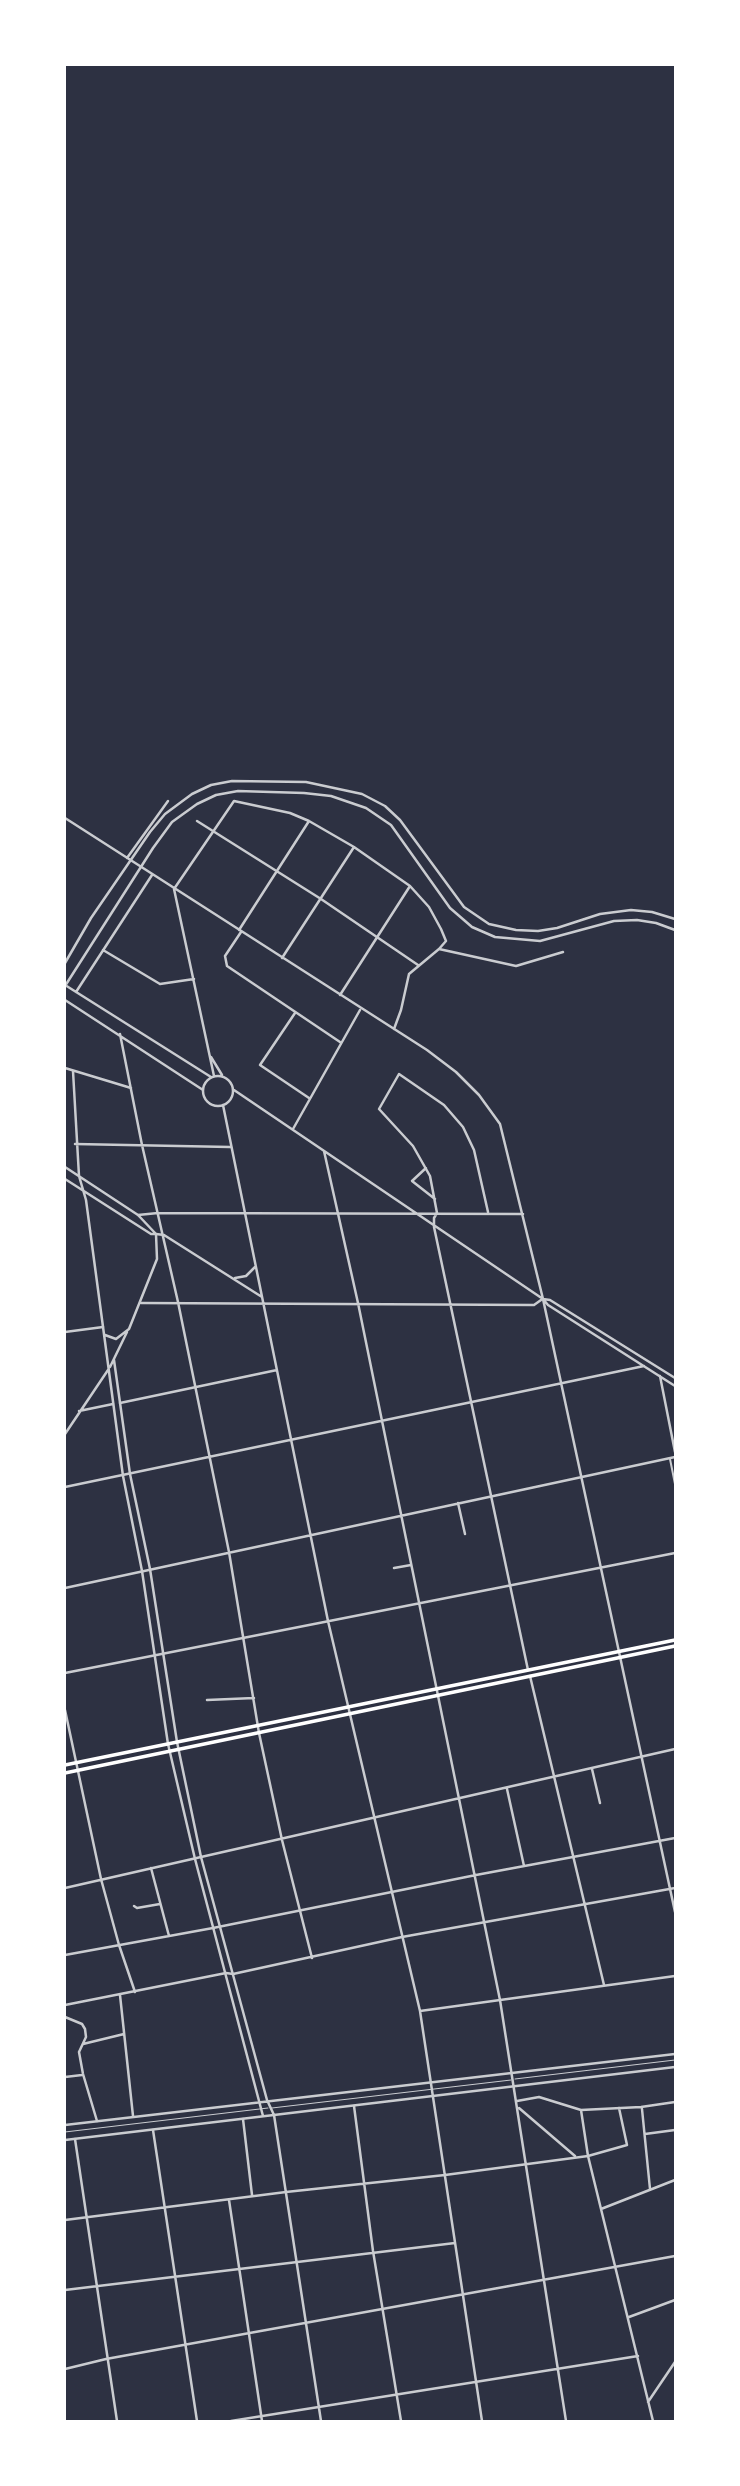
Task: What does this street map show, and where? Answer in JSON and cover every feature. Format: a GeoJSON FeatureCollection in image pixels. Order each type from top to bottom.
{"type":"FeatureCollection","features":[{"type":"Feature","properties":{"kind":"main road"},"geometry":{"type":"LineString","coordinates":[[65,1773],[530,1676],[675,1640]]}},
{"type":"Feature","properties":{"kind":"main road"},"geometry":{"type":"LineString","coordinates":[[65,1765],[528,1671],[675,1646]]}},
{"type":"Feature","properties":{"kind":"street"},"geometry":{"type":"LineString","coordinates":[[65,963],[91,918],[165,814],[181,801],[211,785],[232,781],[306,782],[362,794],[384,806],[400,820],[464,907],[489,924],[516,930],[538,931],[557,928],[604,913],[631,910],[652,912],[675,919]]}},
{"type":"Feature","properties":{"kind":"street"},"geometry":{"type":"LineString","coordinates":[[223,1076],[212,1077],[65,985],[172,822],[197,804],[216,795],[239,791],[318,794],[366,808],[391,825],[450,908],[472,927],[495,937],[540,941],[614,921],[637,920],[675,930]]}},
{"type":"Feature","properties":{"kind":"street"},"geometry":{"type":"LineString","coordinates":[[127,858],[167,801]]}},
{"type":"Feature","properties":{"kind":"street"},"geometry":{"type":"LineString","coordinates":[[203,1090],[212,1077],[210,1054],[174,890],[234,801],[290,813],[309,821],[410,886],[429,907],[446,940],[409,974],[394,1029]]}},
{"type":"Feature","properties":{"kind":"street"},"geometry":{"type":"LineString","coordinates":[[65,818],[427,1050],[456,1072],[491,1108],[500,1124],[543,1299],[675,1912]]}},
{"type":"Feature","properties":{"kind":"street"},"geometry":{"type":"LineString","coordinates":[[197,821],[321,899],[418,965]]}},
{"type":"Feature","properties":{"kind":"street"},"geometry":{"type":"LineString","coordinates":[[309,821],[225,956],[227,967],[340,1042]]}},
{"type":"Feature","properties":{"kind":"street"},"geometry":{"type":"LineString","coordinates":[[282,958],[354,848]]}},
{"type":"Feature","properties":{"kind":"street"},"geometry":{"type":"LineString","coordinates":[[76,992],[152,875]]}},
{"type":"Feature","properties":{"kind":"street"},"geometry":{"type":"LineString","coordinates":[[340,995],[410,886]]}},
{"type":"Feature","properties":{"kind":"street"},"geometry":{"type":"LineString","coordinates":[[439,949],[516,965],[563,952]]}},
{"type":"Feature","properties":{"kind":"street"},"geometry":{"type":"LineString","coordinates":[[103,950],[160,985],[194,979]]}},
{"type":"Feature","properties":{"kind":"street"},"geometry":{"type":"LineString","coordinates":[[65,1007],[66,1001],[203,1090],[209,1102],[223,1105],[231,1100],[234,1090],[232,1083],[218,1073],[210,1054]]}},
{"type":"Feature","properties":{"kind":"street"},"geometry":{"type":"LineString","coordinates":[[293,1129],[361,1009]]}},
{"type":"Feature","properties":{"kind":"street"},"geometry":{"type":"LineString","coordinates":[[295,1013],[260,1065],[309,1098]]}},
{"type":"Feature","properties":{"kind":"street"},"geometry":{"type":"LineString","coordinates":[[120,1034],[229,1552],[258,1733],[312,1958]]}},
{"type":"Feature","properties":{"kind":"street"},"geometry":{"type":"LineString","coordinates":[[65,1068],[131,1088]]}},
{"type":"Feature","properties":{"kind":"street"},"geometry":{"type":"LineString","coordinates":[[73,1071],[75,1143],[79,1176],[123,1476],[142,1571],[168,1744],[195,1859],[263,2116]]}},
{"type":"Feature","properties":{"kind":"street"},"geometry":{"type":"LineString","coordinates":[[488,1212],[474,1150],[463,1127],[450,1110],[401,1074],[379,1109],[413,1146],[426,1168],[435,1199],[435,1227],[528,1671]]}},
{"type":"Feature","properties":{"kind":"street"},"geometry":{"type":"LineString","coordinates":[[234,1090],[543,1299],[548,1305],[675,1386]]}},
{"type":"Feature","properties":{"kind":"street"},"geometry":{"type":"LineString","coordinates":[[223,1105],[328,1621],[419,2011],[482,2421]]}},
{"type":"Feature","properties":{"kind":"street"},"geometry":{"type":"LineString","coordinates":[[75,1143],[231,1147]]}},
{"type":"Feature","properties":{"kind":"street"},"geometry":{"type":"LineString","coordinates":[[324,1151],[486,1922],[514,2079],[566,2421]]}},
{"type":"Feature","properties":{"kind":"street"},"geometry":{"type":"LineString","coordinates":[[65,1167],[138,1215],[156,1234],[157,1259],[141,1303],[114,1360],[65,1434]]}},
{"type":"Feature","properties":{"kind":"street"},"geometry":{"type":"LineString","coordinates":[[426,1168],[413,1183],[435,1199]]}},
{"type":"Feature","properties":{"kind":"street"},"geometry":{"type":"LineString","coordinates":[[65,1179],[151,1234],[164,1235],[262,1297]]}},
{"type":"Feature","properties":{"kind":"street"},"geometry":{"type":"LineString","coordinates":[[138,1215],[523,1214]]}},
{"type":"Feature","properties":{"kind":"street"},"geometry":{"type":"LineString","coordinates":[[233,1278],[246,1276],[255,1266]]}},
{"type":"Feature","properties":{"kind":"street"},"geometry":{"type":"LineString","coordinates":[[141,1303],[534,1305],[543,1299],[550,1300],[675,1378]]}},
{"type":"Feature","properties":{"kind":"street"},"geometry":{"type":"LineString","coordinates":[[65,1332],[103,1327]]}},
{"type":"Feature","properties":{"kind":"street"},"geometry":{"type":"LineString","coordinates":[[104,1334],[116,1339],[129,1329]]}},
{"type":"Feature","properties":{"kind":"street"},"geometry":{"type":"LineString","coordinates":[[114,1360],[130,1474],[150,1569],[177,1742],[201,1857],[267,2100],[274,2115],[321,2421]]}},
{"type":"Feature","properties":{"kind":"street"},"geometry":{"type":"LineString","coordinates":[[65,1487],[644,1366]]}},
{"type":"Feature","properties":{"kind":"street"},"geometry":{"type":"LineString","coordinates":[[120,1403],[276,1370]]}},
{"type":"Feature","properties":{"kind":"street"},"geometry":{"type":"LineString","coordinates":[[660,1376],[675,1452]]}},
{"type":"Feature","properties":{"kind":"street"},"geometry":{"type":"LineString","coordinates":[[79,1411],[113,1404]]}},
{"type":"Feature","properties":{"kind":"street"},"geometry":{"type":"LineString","coordinates":[[65,1588],[675,1457]]}},
{"type":"Feature","properties":{"kind":"street"},"geometry":{"type":"LineString","coordinates":[[670,1459],[675,1484]]}},
{"type":"Feature","properties":{"kind":"street"},"geometry":{"type":"LineString","coordinates":[[458,1503],[465,1534]]}},
{"type":"Feature","properties":{"kind":"street"},"geometry":{"type":"LineString","coordinates":[[65,1673],[675,1553]]}},
{"type":"Feature","properties":{"kind":"street"},"geometry":{"type":"LineString","coordinates":[[394,1568],[411,1564]]}},
{"type":"Feature","properties":{"kind":"street"},"geometry":{"type":"LineString","coordinates":[[530,1676],[604,1985]]}},
{"type":"Feature","properties":{"kind":"street"},"geometry":{"type":"LineString","coordinates":[[207,1700],[254,1698]]}},
{"type":"Feature","properties":{"kind":"street"},"geometry":{"type":"LineString","coordinates":[[65,1710],[101,1880],[135,1992]]}},
{"type":"Feature","properties":{"kind":"street"},"geometry":{"type":"LineString","coordinates":[[65,1888],[675,1749]]}},
{"type":"Feature","properties":{"kind":"street"},"geometry":{"type":"LineString","coordinates":[[592,1769],[600,1803]]}},
{"type":"Feature","properties":{"kind":"street"},"geometry":{"type":"LineString","coordinates":[[508,1788],[524,1866]]}},
{"type":"Feature","properties":{"kind":"street"},"geometry":{"type":"LineString","coordinates":[[65,1955],[675,1838]]}},
{"type":"Feature","properties":{"kind":"street"},"geometry":{"type":"LineString","coordinates":[[151,1868],[169,1936]]}},
{"type":"Feature","properties":{"kind":"street"},"geometry":{"type":"LineString","coordinates":[[65,2005],[226,1973],[233,1974],[401,1937],[675,1888]]}},
{"type":"Feature","properties":{"kind":"street"},"geometry":{"type":"LineString","coordinates":[[134,1906],[137,1908],[160,1904]]}},
{"type":"Feature","properties":{"kind":"street"},"geometry":{"type":"LineString","coordinates":[[419,2011],[675,1976]]}},
{"type":"Feature","properties":{"kind":"street"},"geometry":{"type":"LineString","coordinates":[[120,1995],[133,2116]]}},
{"type":"Feature","properties":{"kind":"street"},"geometry":{"type":"LineString","coordinates":[[65,2017],[82,2024],[86,2038],[79,2052],[97,2121]]}},
{"type":"Feature","properties":{"kind":"street"},"geometry":{"type":"LineString","coordinates":[[81,2044],[124,2034]]}},
{"type":"Feature","properties":{"kind":"street"},"geometry":{"type":"LineString","coordinates":[[65,2125],[675,2054]]}},
{"type":"Feature","properties":{"kind":"street"},"geometry":{"type":"LineString","coordinates":[[65,2140],[675,2067]]}},
{"type":"Feature","properties":{"kind":"street"},"geometry":{"type":"LineString","coordinates":[[65,2077],[83,2074]]}},
{"type":"Feature","properties":{"kind":"street"},"geometry":{"type":"LineString","coordinates":[[517,2104],[539,2097],[581,2110],[675,2102]]}},
{"type":"Feature","properties":{"kind":"street"},"geometry":{"type":"LineString","coordinates":[[517,2104],[575,2156]]}},
{"type":"Feature","properties":{"kind":"street"},"geometry":{"type":"LineString","coordinates":[[354,2106],[373,2251],[401,2421]]}},
{"type":"Feature","properties":{"kind":"street"},"geometry":{"type":"LineString","coordinates":[[641,2107],[650,2189]]}},
{"type":"Feature","properties":{"kind":"street"},"geometry":{"type":"LineString","coordinates":[[65,2220],[588,2156],[618,2149],[627,2144],[620,2108]]}},
{"type":"Feature","properties":{"kind":"street"},"geometry":{"type":"LineString","coordinates":[[581,2110],[588,2156],[653,2421]]}},
{"type":"Feature","properties":{"kind":"street"},"geometry":{"type":"LineString","coordinates":[[243,2119],[253,2197]]}},
{"type":"Feature","properties":{"kind":"street"},"geometry":{"type":"LineString","coordinates":[[153,2130],[197,2421]]}},
{"type":"Feature","properties":{"kind":"street"},"geometry":{"type":"LineString","coordinates":[[645,2134],[675,2130]]}},
{"type":"Feature","properties":{"kind":"street"},"geometry":{"type":"LineString","coordinates":[[75,2139],[117,2421]]}},
{"type":"Feature","properties":{"kind":"street"},"geometry":{"type":"LineString","coordinates":[[601,2209],[675,2180]]}},
{"type":"Feature","properties":{"kind":"street"},"geometry":{"type":"LineString","coordinates":[[229,2200],[262,2421]]}},
{"type":"Feature","properties":{"kind":"street"},"geometry":{"type":"LineString","coordinates":[[65,2290],[455,2243]]}},
{"type":"Feature","properties":{"kind":"street"},"geometry":{"type":"LineString","coordinates":[[65,2370],[106,2359],[307,2325],[675,2256]]}},
{"type":"Feature","properties":{"kind":"street"},"geometry":{"type":"LineString","coordinates":[[629,2317],[675,2300]]}},
{"type":"Feature","properties":{"kind":"street"},"geometry":{"type":"LineString","coordinates":[[231,2421],[638,2356]]}},
{"type":"Feature","properties":{"kind":"street"},"geometry":{"type":"LineString","coordinates":[[648,2402],[675,2362]]}},
{"type":"Feature","properties":{"kind":"lane"},"geometry":{"type":"LineString","coordinates":[[65,2132],[675,2060]]}}]}
